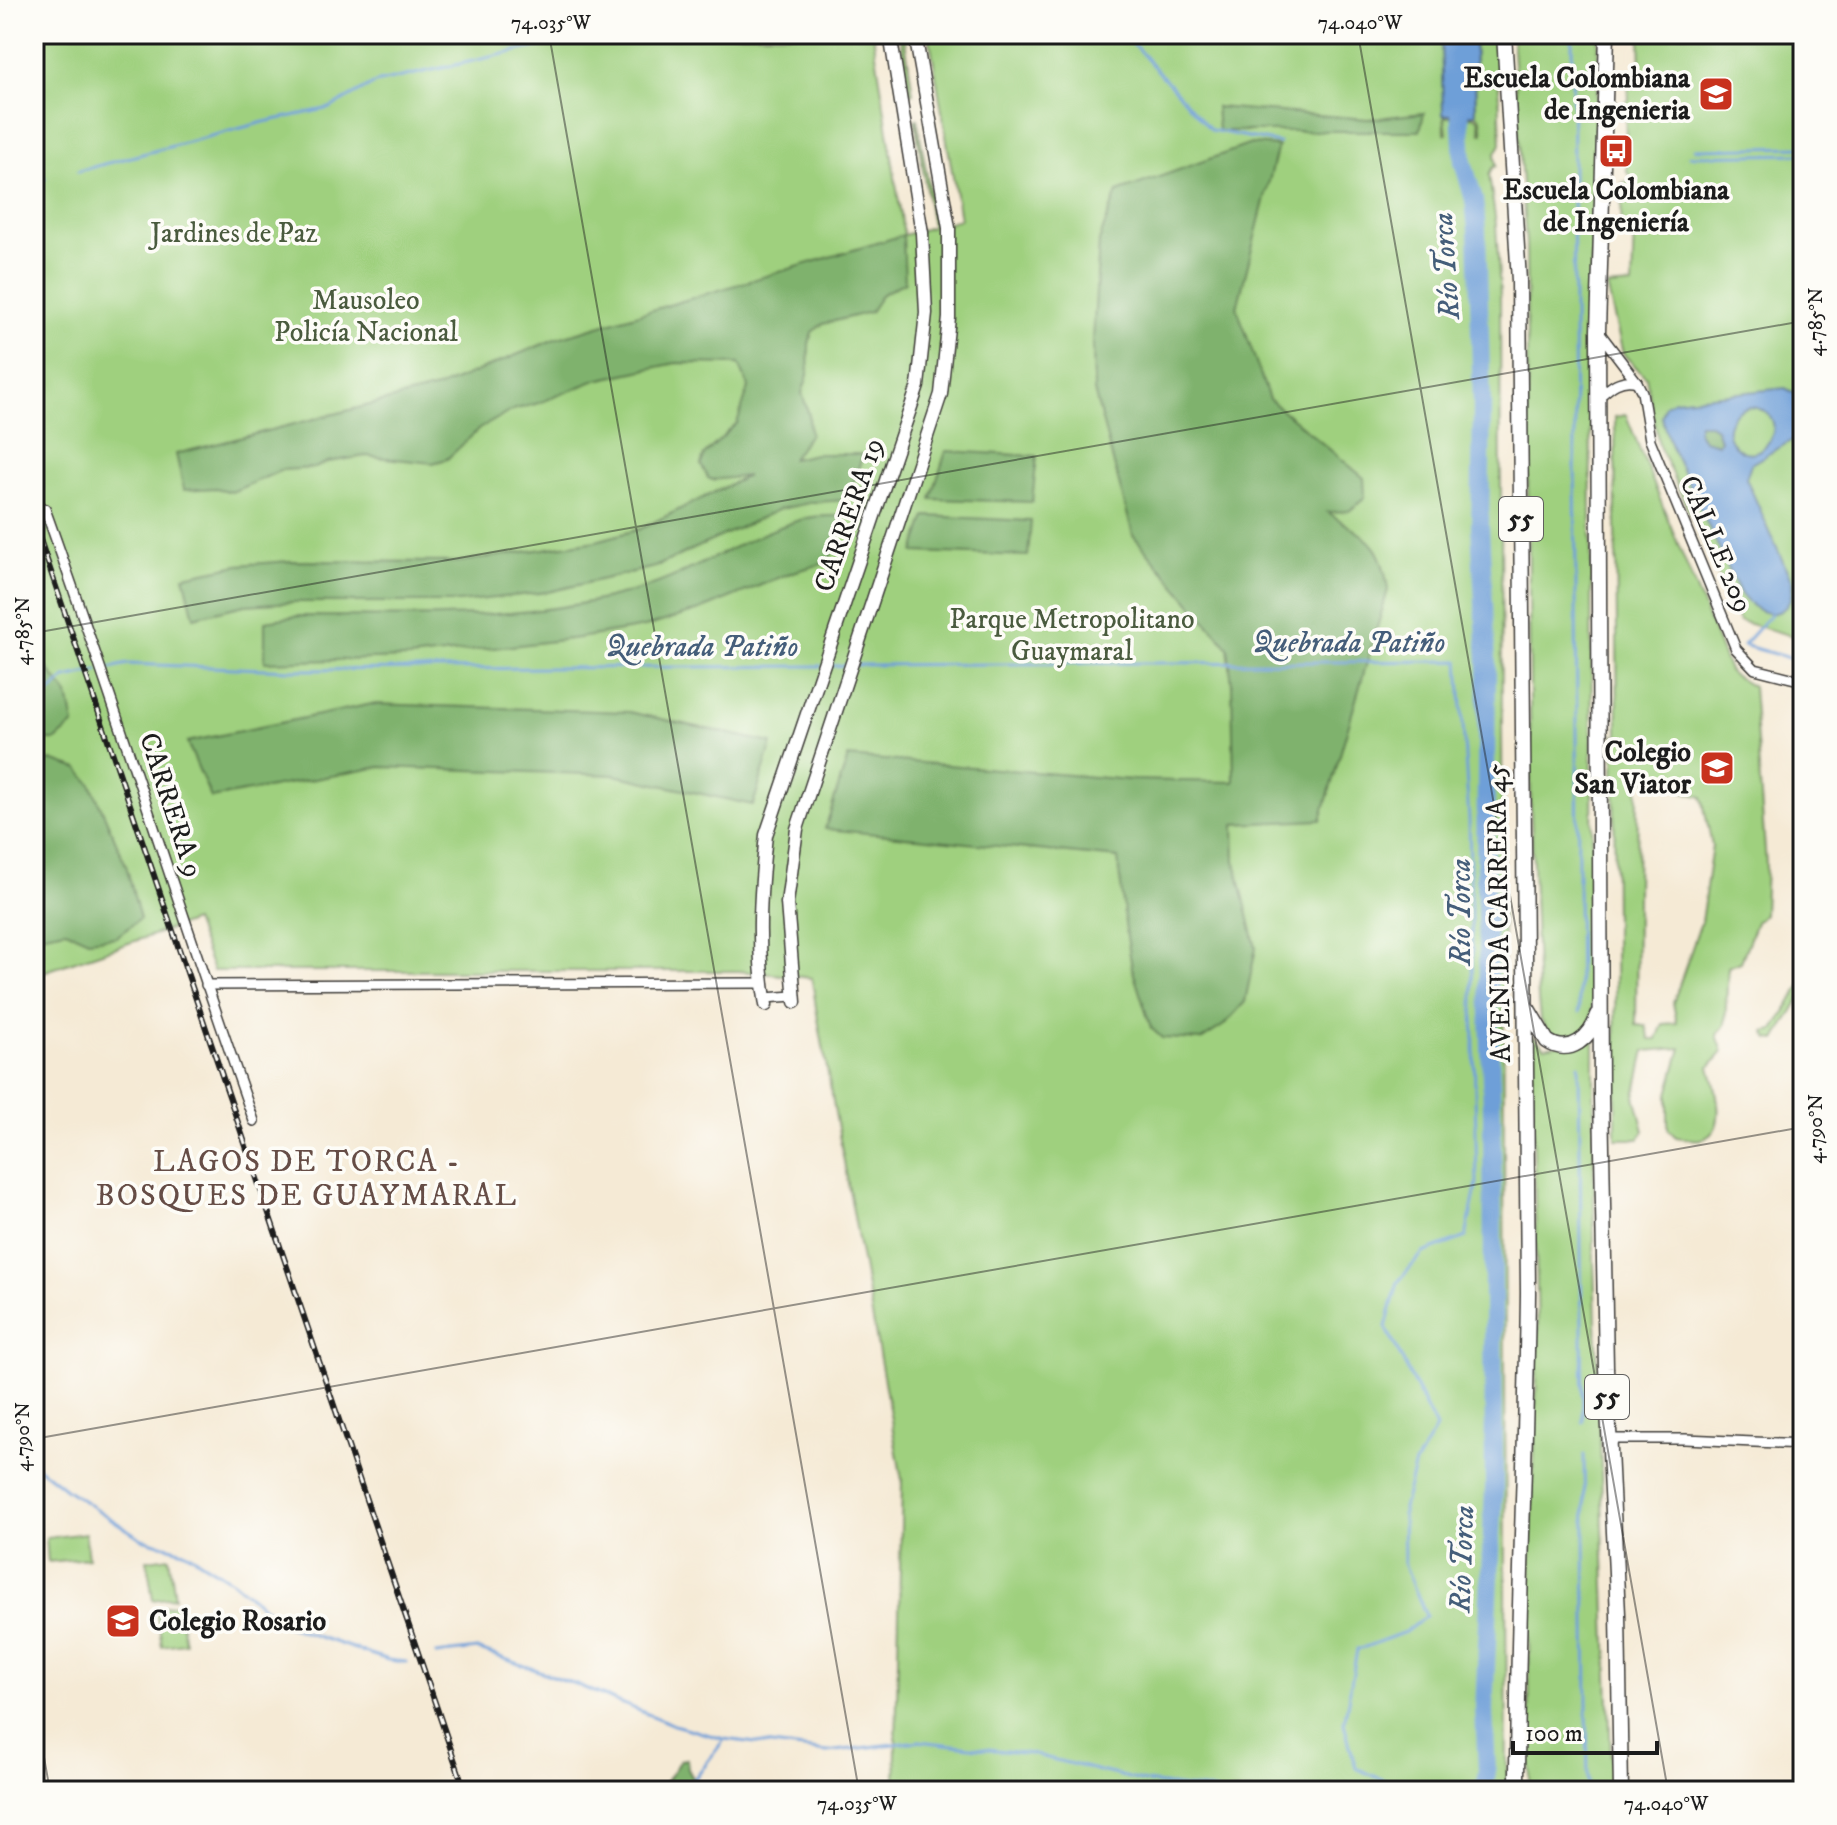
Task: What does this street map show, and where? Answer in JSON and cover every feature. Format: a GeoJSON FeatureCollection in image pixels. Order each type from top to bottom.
{"type":"FeatureCollection","features":[{"type":"Feature","properties":{"kind":"highway","name":"AVENIDA CARRERA 45"},"geometry":{"type":"LineString","coordinates":[[1504,34],[1519,281],[1526,1005],[1527,1433],[1518,1640],[1517,1791]]}},
{"type":"Feature","properties":{"kind":"highway","name":"55"},"geometry":{"type":"LineString","coordinates":[[1607,34],[1598,331],[1602,1169],[1609,1439],[1618,1614],[1621,1791]]}},
{"type":"Feature","properties":{"kind":"highway"},"geometry":{"type":"LineString","coordinates":[[1526,1005],[1547,1041],[1552,1045],[1572,1046],[1583,1041],[1592,1031],[1602,1002]]}},
{"type":"Feature","properties":{"kind":"main road","name":"CARRERA 19"},"geometry":{"type":"LineString","coordinates":[[765,1001],[758,906],[766,835],[918,386],[926,313],[922,233],[890,34]]}},
{"type":"Feature","properties":{"kind":"main road","name":"CARRERA 19"},"geometry":{"type":"LineString","coordinates":[[794,999],[787,903],[797,829],[941,394],[949,318],[949,228],[915,34]]}},
{"type":"Feature","properties":{"kind":"street","name":"CALLE 209"},"geometry":{"type":"LineString","coordinates":[[1598,331],[1642,392],[1650,440],[1736,649],[1755,669],[1803,681]]}},
{"type":"Feature","properties":{"kind":"street"},"geometry":{"type":"LineString","coordinates":[[1599,397],[1620,382],[1628,379],[1637,382]]}},
{"type":"Feature","properties":{"kind":"street","name":"CARRERA 9"},"geometry":{"type":"LineString","coordinates":[[37,505],[45,509],[105,676],[254,1121]]}},
{"type":"Feature","properties":{"kind":"street"},"geometry":{"type":"LineString","coordinates":[[206,985],[762,983]]}},
{"type":"Feature","properties":{"kind":"street"},"geometry":{"type":"LineString","coordinates":[[765,1001],[794,999]]}},
{"type":"Feature","properties":{"kind":"street"},"geometry":{"type":"LineString","coordinates":[[1609,1439],[1803,1444]]}},
{"type":"Feature","properties":{"kind":"green space","name":"Parque Metropolitano Guaymaral"},"geometry":{"type":"Polygon","coordinates":[[[34,34],[873,34],[904,235],[932,227],[917,119],[936,226],[960,219],[929,34],[1441,34],[1445,134],[1447,134],[1445,117],[1474,116],[1479,120],[1483,133],[1481,119],[1476,114],[1474,34],[1497,34],[1501,144],[1495,155],[1496,166],[1489,175],[1496,224],[1500,295],[1507,1791],[895,1791],[902,1480],[812,978],[739,971],[213,971],[194,921],[34,975],[34,491],[43,488],[34,457],[34,34]]]}},
{"type":"Feature","properties":{"kind":"green space"},"geometry":{"type":"Polygon","coordinates":[[[900,34],[904,34],[913,93],[909,94],[900,34]]]}},
{"type":"Feature","properties":{"kind":"green space"},"geometry":{"type":"Polygon","coordinates":[[[1512,34],[1599,34],[1590,308],[1593,999],[1590,1024],[1580,1037],[1555,1041],[1540,1019],[1538,1000],[1531,814],[1526,244],[1512,34]]]}},
{"type":"Feature","properties":{"kind":"green space"},"geometry":{"type":"Polygon","coordinates":[[[1640,34],[1803,34],[1803,639],[1739,621],[1659,446],[1646,377],[1623,354],[1607,287],[1632,285],[1634,228],[1621,227],[1622,183],[1628,182],[1631,177],[1627,172],[1625,102],[1629,100],[1627,75],[1641,70],[1640,34]]]}},
{"type":"Feature","properties":{"kind":"green space"},"geometry":{"type":"Polygon","coordinates":[[[1216,107],[1368,119],[1424,113],[1420,131],[1218,131],[1216,107]]]}},
{"type":"Feature","properties":{"kind":"green space"},"geometry":{"type":"Polygon","coordinates":[[[1251,144],[1278,146],[1237,308],[1269,399],[1364,478],[1365,498],[1349,511],[1328,512],[1370,542],[1381,560],[1388,590],[1321,820],[1234,824],[1235,861],[1256,948],[1245,1002],[1224,1025],[1201,1040],[1162,1038],[1151,1028],[1132,968],[1118,858],[825,829],[848,757],[1131,780],[1234,782],[1228,647],[1133,535],[1094,391],[1093,341],[1099,241],[1117,192],[1251,144]]]}},
{"type":"Feature","properties":{"kind":"green space"},"geometry":{"type":"Polygon","coordinates":[[[903,235],[905,282],[882,294],[870,312],[823,324],[812,332],[809,344],[808,375],[802,393],[809,415],[810,434],[792,459],[815,454],[863,454],[848,500],[814,502],[780,509],[655,567],[548,592],[460,602],[245,605],[194,617],[184,576],[238,565],[289,561],[457,562],[596,541],[640,529],[747,476],[712,480],[701,465],[704,455],[737,423],[749,387],[739,364],[676,363],[596,380],[513,410],[479,429],[447,459],[433,463],[366,456],[328,462],[315,468],[282,470],[232,492],[216,488],[184,490],[176,454],[437,388],[555,339],[903,235]]]}},
{"type":"Feature","properties":{"kind":"green space"},"geometry":{"type":"Polygon","coordinates":[[[1626,415],[1730,673],[1753,687],[1766,864],[1764,914],[1756,922],[1741,962],[1728,967],[1725,1025],[1717,1035],[1723,1052],[1710,1067],[1718,1117],[1711,1134],[1699,1140],[1676,1137],[1668,1129],[1668,1094],[1681,1048],[1645,1051],[1635,1096],[1644,1131],[1639,1139],[1616,1139],[1614,735],[1618,739],[1615,417],[1626,415]],[[1638,778],[1636,1025],[1646,1026],[1650,1039],[1657,1039],[1663,1024],[1677,1023],[1673,1003],[1701,922],[1712,846],[1702,797],[1638,778]]]}},
{"type":"Feature","properties":{"kind":"green space"},"geometry":{"type":"Polygon","coordinates":[[[1699,423],[1716,428],[1720,440],[1718,444],[1703,440],[1697,430],[1699,423]]]}},
{"type":"Feature","properties":{"kind":"green space"},"geometry":{"type":"Polygon","coordinates":[[[946,451],[1037,456],[1032,502],[931,499],[946,451]]]}},
{"type":"Feature","properties":{"kind":"green space"},"geometry":{"type":"Polygon","coordinates":[[[843,516],[829,562],[793,572],[700,610],[645,627],[410,658],[265,662],[265,621],[297,616],[512,613],[597,601],[660,582],[785,525],[811,517],[843,516]]]}},
{"type":"Feature","properties":{"kind":"green space"},"geometry":{"type":"Polygon","coordinates":[[[926,516],[1031,521],[1028,556],[914,552],[926,516]]]}},
{"type":"Feature","properties":{"kind":"green space"},"geometry":{"type":"Polygon","coordinates":[[[34,651],[68,695],[74,724],[56,740],[34,740],[34,651]]]}},
{"type":"Feature","properties":{"kind":"green space"},"geometry":{"type":"Polygon","coordinates":[[[372,704],[629,712],[772,743],[753,805],[614,775],[380,767],[211,798],[187,742],[372,704]]]}},
{"type":"Feature","properties":{"kind":"green space"},"geometry":{"type":"Polygon","coordinates":[[[51,760],[79,769],[91,784],[126,865],[140,919],[116,937],[88,940],[66,930],[34,936],[34,765],[51,760]]]}},
{"type":"Feature","properties":{"kind":"green space"},"geometry":{"type":"Polygon","coordinates":[[[1803,982],[1803,993],[1776,1040],[1769,1039],[1765,1032],[1774,1030],[1803,982]]]}},
{"type":"Feature","properties":{"kind":"green space"},"geometry":{"type":"Polygon","coordinates":[[[1531,1035],[1545,1047],[1594,1037],[1594,1263],[1612,1791],[1530,1791],[1529,1625],[1538,1334],[1531,1035]]]}},
{"type":"Feature","properties":{"kind":"green space"},"geometry":{"type":"Polygon","coordinates":[[[85,1533],[88,1558],[48,1562],[46,1538],[85,1533]]]}},
{"type":"Feature","properties":{"kind":"green space"},"geometry":{"type":"Polygon","coordinates":[[[169,1557],[175,1597],[153,1600],[147,1560],[169,1557]]]}},
{"type":"Feature","properties":{"kind":"green space"},"geometry":{"type":"Polygon","coordinates":[[[178,1604],[185,1643],[162,1646],[156,1608],[178,1604]]]}},
{"type":"Feature","properties":{"kind":"green space"},"geometry":{"type":"Polygon","coordinates":[[[687,1759],[688,1769],[700,1791],[660,1791],[680,1760],[687,1759]]]}},
{"type":"Feature","properties":{"kind":"water"},"geometry":{"type":"Polygon","coordinates":[[[1441,34],[1474,34],[1476,114],[1443,115],[1441,34]]]}},
{"type":"Feature","properties":{"kind":"water"},"geometry":{"type":"Polygon","coordinates":[[[1785,388],[1803,397],[1803,434],[1751,464],[1746,478],[1792,582],[1788,604],[1782,610],[1766,613],[1740,593],[1671,447],[1661,416],[1665,405],[1674,400],[1785,388]],[[1750,407],[1733,416],[1728,433],[1734,445],[1745,452],[1755,452],[1770,439],[1772,419],[1764,411],[1750,407]],[[1699,424],[1697,431],[1703,440],[1718,444],[1720,440],[1716,428],[1710,424],[1699,424]]]}},
{"type":"Feature","properties":{"kind":"waterway"},"geometry":{"type":"LineString","coordinates":[[78,171],[264,122],[330,108],[375,83],[593,34]]}},
{"type":"Feature","properties":{"kind":"waterway"},"geometry":{"type":"LineString","coordinates":[[1572,34],[1579,1012]]}},
{"type":"Feature","properties":{"kind":"waterway"},"geometry":{"type":"LineString","coordinates":[[1127,37],[1211,130],[1279,143]]}},
{"type":"Feature","properties":{"kind":"waterway","name":"Río Torca"},"geometry":{"type":"LineString","coordinates":[[1459,93],[1463,162],[1474,200],[1477,230],[1482,406],[1480,527],[1487,663],[1485,881],[1492,1115],[1494,1488],[1484,1710],[1487,1771],[1484,1791]]}},
{"type":"Feature","properties":{"kind":"waterway"},"geometry":{"type":"LineString","coordinates":[[1695,149],[1803,147]]}},
{"type":"Feature","properties":{"kind":"waterway"},"geometry":{"type":"LineString","coordinates":[[1689,156],[1803,154]]}},
{"type":"Feature","properties":{"kind":"waterway"},"geometry":{"type":"LineString","coordinates":[[34,182],[45,179]]}},
{"type":"Feature","properties":{"kind":"waterway"},"geometry":{"type":"LineString","coordinates":[[1771,614],[1743,645],[1803,662]]}},
{"type":"Feature","properties":{"kind":"waterway","name":"Quebrada Patiño"},"geometry":{"type":"LineString","coordinates":[[857,665],[1459,661],[1469,820],[1477,1183],[1466,1237],[1423,1253],[1398,1282],[1386,1327],[1436,1428],[1415,1464],[1403,1508],[1404,1563],[1426,1616],[1405,1632],[1357,1650],[1344,1723],[1356,1768],[1402,1788]]}},
{"type":"Feature","properties":{"kind":"waterway","name":"Quebrada Patiño"},"geometry":{"type":"LineString","coordinates":[[105,669],[128,664],[292,670],[821,666]]}},
{"type":"Feature","properties":{"kind":"waterway","name":"Quebrada Patiño"},"geometry":{"type":"LineString","coordinates":[[829,666],[849,665]]}},
{"type":"Feature","properties":{"kind":"waterway","name":"Quebrada Patiño"},"geometry":{"type":"LineString","coordinates":[[34,707],[66,678],[98,671]]}},
{"type":"Feature","properties":{"kind":"waterway"},"geometry":{"type":"LineString","coordinates":[[1579,1065],[1583,1422]]}},
{"type":"Feature","properties":{"kind":"waterway"},"geometry":{"type":"LineString","coordinates":[[1584,1455],[1588,1785]]}},
{"type":"Feature","properties":{"kind":"waterway"},"geometry":{"type":"LineString","coordinates":[[34,1464],[67,1490],[142,1539],[184,1551],[232,1581],[289,1627],[388,1660],[406,1662]]}},
{"type":"Feature","properties":{"kind":"waterway"},"geometry":{"type":"LineString","coordinates":[[436,1654],[477,1649],[575,1684],[674,1725],[724,1739],[827,1752],[919,1741],[1031,1754],[1145,1782],[1217,1791]]}},
{"type":"Feature","properties":{"kind":"waterway"},"geometry":{"type":"LineString","coordinates":[[691,1791],[695,1778],[723,1741]]}},
{"type":"Feature","properties":{"kind":"waterway"},"geometry":{"type":"LineString","coordinates":[[1637,1785],[1787,1787],[1790,1791]]}},
{"type":"Feature","properties":{"kind":"waterway"},"geometry":{"type":"LineString","coordinates":[[1317,1791],[1500,1788]]}},
{"type":"Feature","properties":{"kind":"railway"},"geometry":{"type":"LineString","coordinates":[[34,522],[465,1791]]}},
{"type":"Feature","properties":{"kind":"place","name":"Escuela Colombiana de Ingenieria"},"geometry":{"type":"Point","coordinates":[1716,94]}},
{"type":"Feature","properties":{"kind":"place","name":"Escuela Colombiana de Ingeniería"},"geometry":{"type":"Point","coordinates":[1616,151]}},
{"type":"Feature","properties":{"kind":"place","name":"Colegio San Viator"},"geometry":{"type":"Point","coordinates":[1717,768]}},
{"type":"Feature","properties":{"kind":"place","name":"Colegio Rosario"},"geometry":{"type":"Point","coordinates":[123,1621]}},
{"type":"Feature","properties":{"kind":"district","name":"LAGOS DE TORCA - BOSQUES DE GUAYMARAL"},"geometry":{"type":"Point","coordinates":[307,1179]}},
{"type":"Feature","properties":{"kind":"park label","name":"Jardines de Paz"},"geometry":{"type":"Point","coordinates":[234,233]}},
{"type":"Feature","properties":{"kind":"park label","name":"Mausoleo Policía Nacional"},"geometry":{"type":"Point","coordinates":[366,316]}}]}
